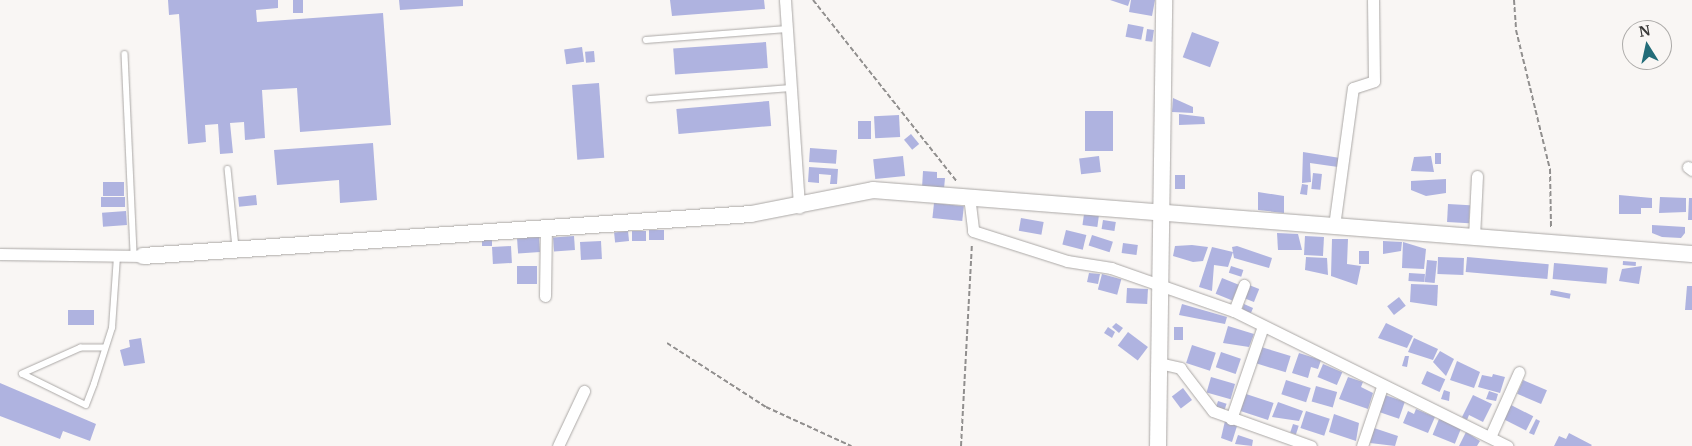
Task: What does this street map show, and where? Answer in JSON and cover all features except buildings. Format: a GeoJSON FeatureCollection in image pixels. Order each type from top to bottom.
{"type":"FeatureCollection","features":[{"type":"Feature","properties":{"kind":"street"},"geometry":{"type":"LineString","coordinates":[[785,0],[799,208]]}},
{"type":"Feature","properties":{"kind":"street"},"geometry":{"type":"LineString","coordinates":[[1158,446],[1164,0]]}},
{"type":"Feature","properties":{"kind":"street"},"geometry":{"type":"LineString","coordinates":[[1334,226],[1353,88],[1374,81],[1374,0]]}},
{"type":"Feature","properties":{"kind":"street"},"geometry":{"type":"LineString","coordinates":[[1474,237],[1477,176]]}},
{"type":"Feature","properties":{"kind":"street"},"geometry":{"type":"LineString","coordinates":[[0,254],[138,256],[546,228],[799,208],[873,190],[965,196],[1160,214],[1692,254]]}},
{"type":"Feature","properties":{"kind":"street"},"geometry":{"type":"LineString","coordinates":[[965,196],[973,231],[1066,261],[1111,268],[1161,288],[1234,311],[1263,326],[1334,357],[1382,387],[1506,446]]}},
{"type":"Feature","properties":{"kind":"street"},"geometry":{"type":"LineString","coordinates":[[545,296],[546,228]]}},
{"type":"Feature","properties":{"kind":"street"},"geometry":{"type":"LineString","coordinates":[[1234,311],[1244,285]]}},
{"type":"Feature","properties":{"kind":"street"},"geometry":{"type":"LineString","coordinates":[[1231,418],[1263,326]]}},
{"type":"Feature","properties":{"kind":"street"},"geometry":{"type":"LineString","coordinates":[[1159,363],[1180,368],[1213,411],[1296,444],[1311,446]]}},
{"type":"Feature","properties":{"kind":"street"},"geometry":{"type":"LineString","coordinates":[[1490,437],[1519,372]]}},
{"type":"Feature","properties":{"kind":"street"},"geometry":{"type":"LineString","coordinates":[[1362,446],[1382,387]]}},
{"type":"Feature","properties":{"kind":"street"},"geometry":{"type":"LineString","coordinates":[[558,446],[584,391]]}},
{"type":"Feature","properties":{"kind":"lane"},"geometry":{"type":"LineString","coordinates":[[646,40],[787,29]]}},
{"type":"Feature","properties":{"kind":"lane"},"geometry":{"type":"LineString","coordinates":[[125,54],[138,256]]}},
{"type":"Feature","properties":{"kind":"lane"},"geometry":{"type":"LineString","coordinates":[[650,99],[791,88]]}},
{"type":"Feature","properties":{"kind":"lane"},"geometry":{"type":"LineString","coordinates":[[228,169],[236,248]]}},
{"type":"Feature","properties":{"kind":"lane"},"geometry":{"type":"LineString","coordinates":[[105,348],[82,348],[23,374],[86,405],[112,328],[116,256]]}},
{"type":"Feature","properties":{"kind":"path"},"geometry":{"type":"LineString","coordinates":[[813,0],[960,186],[965,196]]}},
{"type":"Feature","properties":{"kind":"path"},"geometry":{"type":"LineString","coordinates":[[1514,0],[1516,30],[1550,169],[1551,243]]}},
{"type":"Feature","properties":{"kind":"path"},"geometry":{"type":"LineString","coordinates":[[961,446],[973,231]]}},
{"type":"Feature","properties":{"kind":"path"},"geometry":{"type":"LineString","coordinates":[[667,343],[766,408],[851,446]]}}]}
